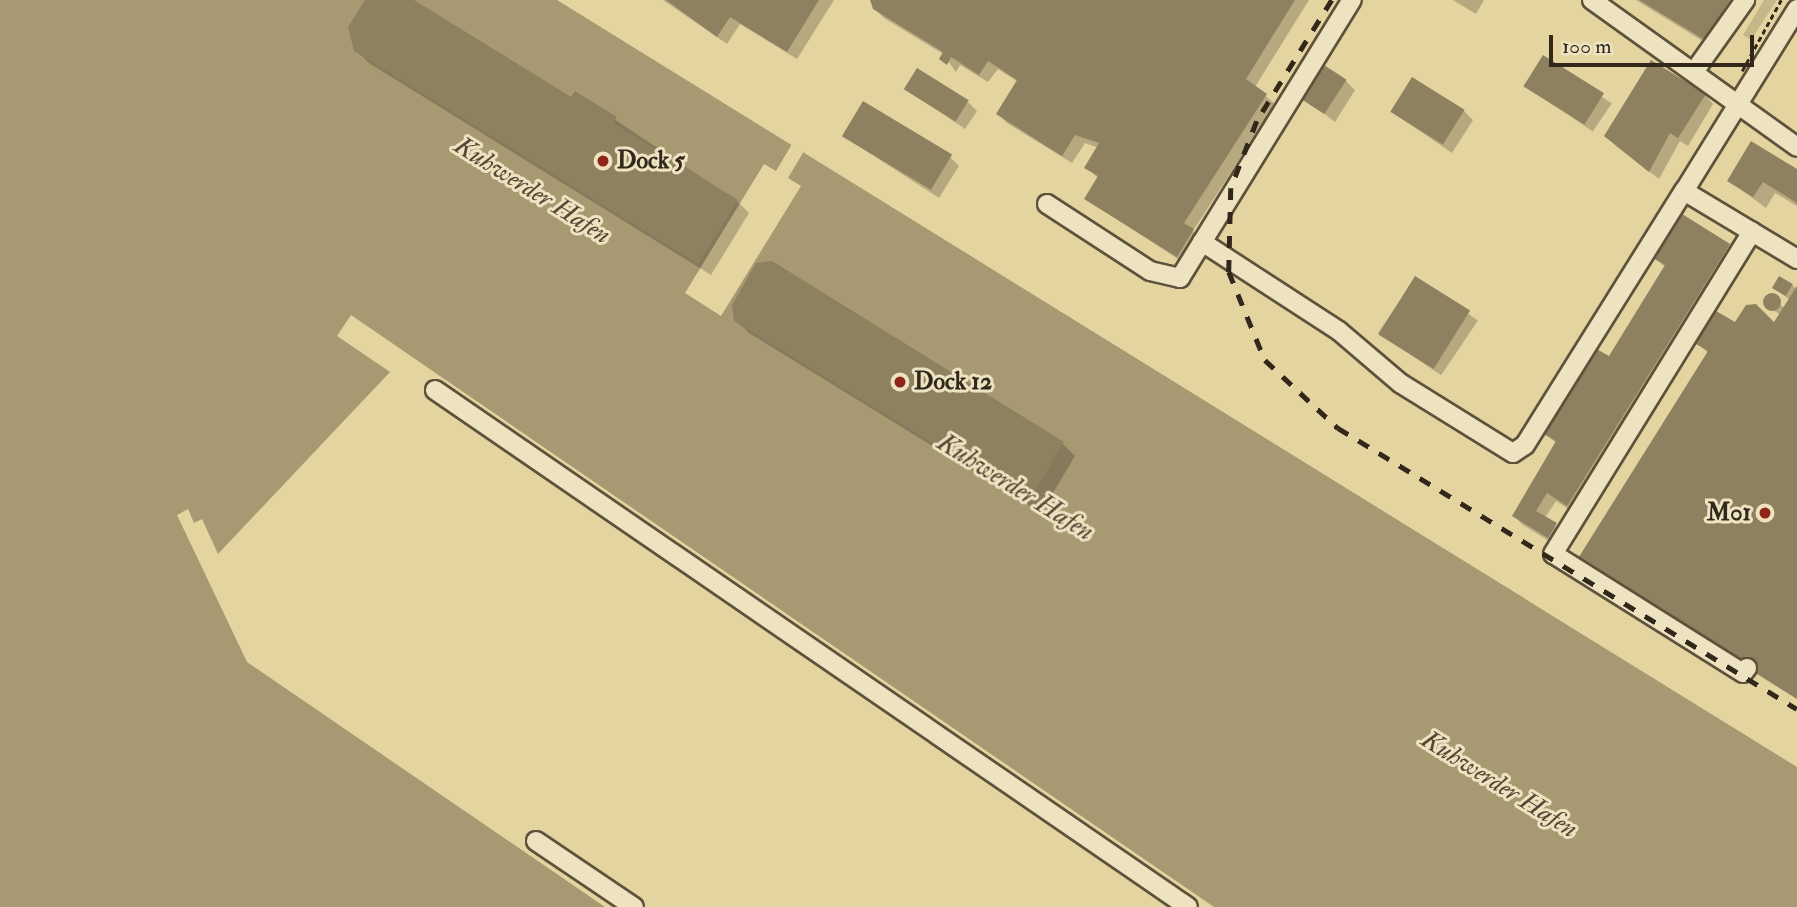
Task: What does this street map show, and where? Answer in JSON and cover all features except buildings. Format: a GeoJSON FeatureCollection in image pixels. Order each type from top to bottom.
{"type":"FeatureCollection","features":[{"type":"Feature","properties":{"kind":"lane"},"geometry":{"type":"LineString","coordinates":[[1047,204],[1168,277],[1180,278],[1352,0]]}},
{"type":"Feature","properties":{"kind":"lane"},"geometry":{"type":"LineString","coordinates":[[1592,0],[1696,69],[1738,103],[1752,119],[1797,147]]}},
{"type":"Feature","properties":{"kind":"lane"},"geometry":{"type":"LineString","coordinates":[[1696,69],[1745,0]]}},
{"type":"Feature","properties":{"kind":"lane"},"geometry":{"type":"LineString","coordinates":[[1202,242],[1339,331],[1400,383],[1513,453],[1525,445],[1797,9]]}},
{"type":"Feature","properties":{"kind":"lane"},"geometry":{"type":"LineString","coordinates":[[1685,191],[1797,259]]}},
{"type":"Feature","properties":{"kind":"lane"},"geometry":{"type":"LineString","coordinates":[[1747,668],[1743,673],[1553,554],[1752,232]]}},
{"type":"Feature","properties":{"kind":"lane"},"geometry":{"type":"LineString","coordinates":[[436,390],[1188,907]]}},
{"type":"Feature","properties":{"kind":"lane"},"geometry":{"type":"LineString","coordinates":[[536,841],[634,907]]}},
{"type":"Feature","properties":{"kind":"path"},"geometry":{"type":"LineString","coordinates":[[1750,81],[1739,67],[1781,0]]}},
{"type":"Feature","properties":{"kind":"shaded area"},"geometry":{"type":"Polygon","coordinates":[[[1764,0],[1777,0],[1751,40],[1743,35],[1764,0]]]}},
{"type":"Feature","properties":{"kind":"water","name":"Kuhwerder Hafen"},"geometry":{"type":"Polygon","coordinates":[[[0,0],[557,0],[1797,767],[1797,907],[1214,907],[351,315],[337,336],[390,372],[218,554],[202,519],[194,523],[188,509],[177,515],[247,662],[605,907],[0,907],[0,0]]]}},
{"type":"Feature","properties":{"kind":"pier"},"geometry":{"type":"Polygon","coordinates":[[[792,144],[804,151],[788,178],[801,186],[721,316],[685,293],[764,164],[776,171],[792,144]]]}},
{"type":"Feature","properties":{"kind":"railway"},"geometry":{"type":"LineString","coordinates":[[1332,0],[1257,121],[1231,188],[1229,272],[1265,360],[1338,428],[1797,709]]}},
{"type":"Feature","properties":{"kind":"place","name":"Dock 5"},"geometry":{"type":"Point","coordinates":[603,161]}},
{"type":"Feature","properties":{"kind":"place","name":"Dock 12"},"geometry":{"type":"Point","coordinates":[900,382]}},
{"type":"Feature","properties":{"kind":"place","name":"M01"},"geometry":{"type":"Point","coordinates":[1765,513]}}]}
